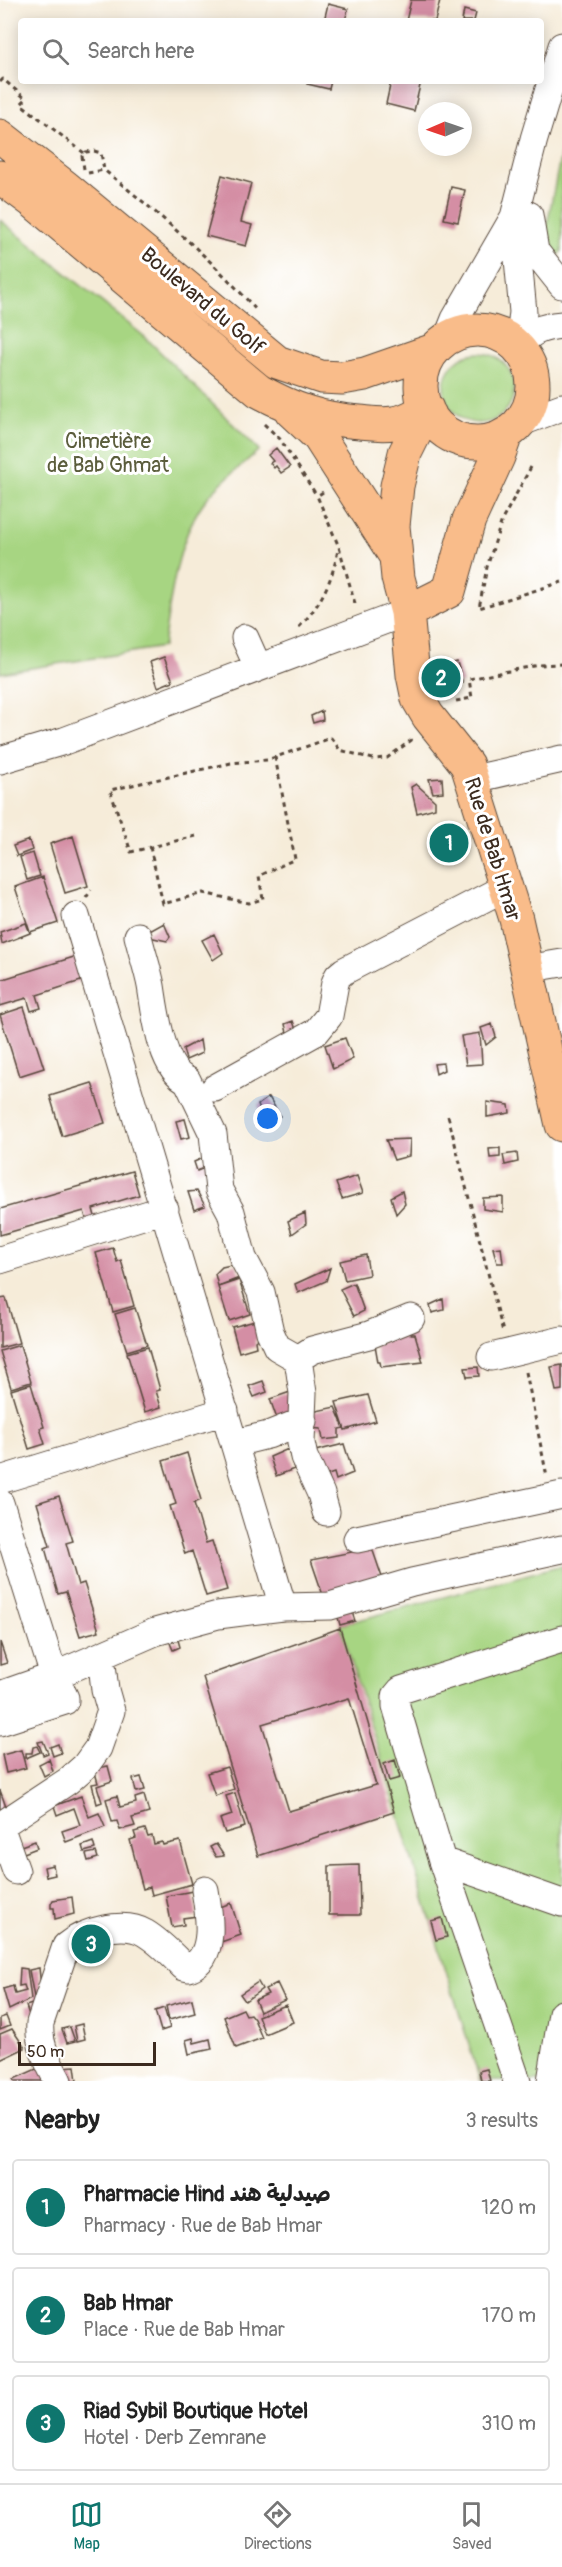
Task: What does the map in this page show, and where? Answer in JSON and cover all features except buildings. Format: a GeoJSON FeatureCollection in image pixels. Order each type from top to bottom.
{"type":"FeatureCollection","features":[{"type":"Feature","properties":{"kind":"main road","name":"Boulevard du Golf"},"geometry":{"type":"LineString","coordinates":[[0,136],[277,362],[289,368],[321,377],[353,377],[441,345]]}},
{"type":"Feature","properties":{"kind":"main road","name":"Boulevard du Golf"},"geometry":{"type":"LineString","coordinates":[[0,177],[35,203],[259,391],[285,405],[313,416],[330,419],[392,423],[429,412]]}},
{"type":"Feature","properties":{"kind":"main road"},"geometry":{"type":"LineString","coordinates":[[407,612],[449,591],[469,520],[512,428],[528,409],[533,385],[527,361],[515,345],[496,333],[484,330],[465,331],[441,345],[427,362],[422,382],[429,412],[444,431],[467,441],[490,440],[512,428]]}},
{"type":"Feature","properties":{"kind":"main road"},"geometry":{"type":"LineString","coordinates":[[285,405],[319,437],[395,555]]}},
{"type":"Feature","properties":{"kind":"main road","name":"Rue de Bab Hmar"},"geometry":{"type":"LineString","coordinates":[[429,412],[410,440],[401,468],[393,526],[395,555],[407,612],[413,675],[418,699],[445,712],[467,765],[516,919],[562,1125]]}},
{"type":"Feature","properties":{"kind":"street"},"geometry":{"type":"LineString","coordinates":[[441,345],[514,217],[562,48]]}},
{"type":"Feature","properties":{"kind":"street"},"geometry":{"type":"LineString","coordinates":[[525,178],[536,251],[562,285]]}},
{"type":"Feature","properties":{"kind":"street"},"geometry":{"type":"LineString","coordinates":[[514,217],[523,312],[521,330],[515,345]]}},
{"type":"Feature","properties":{"kind":"street"},"geometry":{"type":"LineString","coordinates":[[515,345],[529,333],[544,326],[562,324]]}},
{"type":"Feature","properties":{"kind":"street"},"geometry":{"type":"LineString","coordinates":[[512,428],[562,407]]}},
{"type":"Feature","properties":{"kind":"street"},"geometry":{"type":"LineString","coordinates":[[0,760],[64,741],[407,612]]}},
{"type":"Feature","properties":{"kind":"street"},"geometry":{"type":"LineString","coordinates":[[245,638],[258,667]]}},
{"type":"Feature","properties":{"kind":"street"},"geometry":{"type":"LineString","coordinates":[[470,780],[562,759]]}},
{"type":"Feature","properties":{"kind":"street"},"geometry":{"type":"LineString","coordinates":[[215,1088],[306,1038],[322,1026],[332,1010],[338,976],[344,970],[506,887]]}},
{"type":"Feature","properties":{"kind":"street"},"geometry":{"type":"LineString","coordinates":[[76,916],[283,1607]]}},
{"type":"Feature","properties":{"kind":"street"},"geometry":{"type":"LineString","coordinates":[[138,936],[151,984],[154,1016],[172,1066],[180,1077],[187,1080],[213,1134],[219,1190],[231,1212],[243,1258],[261,1292],[270,1332],[277,1347],[298,1359]]}},
{"type":"Feature","properties":{"kind":"street"},"geometry":{"type":"LineString","coordinates":[[526,969],[562,963]]}},
{"type":"Feature","properties":{"kind":"street"},"geometry":{"type":"LineString","coordinates":[[0,1260],[165,1209]]}},
{"type":"Feature","properties":{"kind":"street"},"geometry":{"type":"LineString","coordinates":[[298,1359],[312,1350],[369,1335],[411,1318]]}},
{"type":"Feature","properties":{"kind":"street"},"geometry":{"type":"LineString","coordinates":[[507,1354],[562,1340]]}},
{"type":"Feature","properties":{"kind":"street"},"geometry":{"type":"LineString","coordinates":[[298,1359],[303,1393],[301,1434],[304,1457],[321,1494],[326,1512]]}},
{"type":"Feature","properties":{"kind":"street"},"geometry":{"type":"LineString","coordinates":[[0,1480],[225,1411]]}},
{"type":"Feature","properties":{"kind":"street"},"geometry":{"type":"LineString","coordinates":[[235,1443],[268,1435],[303,1421]]}},
{"type":"Feature","properties":{"kind":"street"},"geometry":{"type":"LineString","coordinates":[[357,1539],[556,1496]]}},
{"type":"Feature","properties":{"kind":"street"},"geometry":{"type":"LineString","coordinates":[[0,1503],[54,1676],[65,1694],[65,1701],[0,1722]]}},
{"type":"Feature","properties":{"kind":"street"},"geometry":{"type":"LineString","coordinates":[[0,1695],[54,1676],[155,1632],[218,1615],[283,1607],[330,1606],[412,1582],[562,1549]]}},
{"type":"Feature","properties":{"kind":"street"},"geometry":{"type":"LineString","coordinates":[[517,2081],[442,1861],[396,1706],[396,1696],[401,1690],[562,1640]]}},
{"type":"Feature","properties":{"kind":"street"},"geometry":{"type":"LineString","coordinates":[[16,1871],[0,1826],[68,1781],[85,1766],[98,1748],[111,1711],[105,1690],[101,1656]]}},
{"type":"Feature","properties":{"kind":"street"},"geometry":{"type":"LineString","coordinates":[[442,1861],[562,1903]]}},
{"type":"Feature","properties":{"kind":"street"},"geometry":{"type":"LineString","coordinates":[[58,2081],[44,2054],[39,2036],[40,2023],[66,1946],[74,1939],[100,1930],[124,1928],[144,1931],[184,1967],[189,1968],[199,1961],[209,1936],[205,1890]]}},
{"type":"Feature","properties":{"kind":"street"},"geometry":{"type":"LineString","coordinates":[[551,2081],[562,2014]]}},
{"type":"Feature","properties":{"kind":"path"},"geometry":{"type":"LineString","coordinates":[[0,81],[3,79],[26,99],[21,105],[84,153],[94,151],[101,153],[104,170],[158,213],[211,260],[260,314]]}},
{"type":"Feature","properties":{"kind":"path"},"geometry":{"type":"LineString","coordinates":[[84,153],[82,166],[86,173],[104,170]]}},
{"type":"Feature","properties":{"kind":"path"},"geometry":{"type":"LineString","coordinates":[[531,467],[502,520],[487,567],[479,608],[562,582]]}},
{"type":"Feature","properties":{"kind":"path"},"geometry":{"type":"LineString","coordinates":[[328,490],[317,496],[339,547],[357,611]]}},
{"type":"Feature","properties":{"kind":"path"},"geometry":{"type":"LineString","coordinates":[[297,652],[292,635],[310,617],[328,586],[339,547]]}},
{"type":"Feature","properties":{"kind":"path"},"geometry":{"type":"LineString","coordinates":[[196,836],[131,852],[110,790],[231,762],[274,757],[331,738],[339,750],[373,759],[387,758],[445,712],[472,698],[469,679],[538,665],[562,664]]}},
{"type":"Feature","properties":{"kind":"path"},"geometry":{"type":"LineString","coordinates":[[150,848],[163,904],[204,893],[249,903],[263,898],[259,876],[295,859],[274,757]]}},
{"type":"Feature","properties":{"kind":"path"},"geometry":{"type":"LineString","coordinates":[[448,1116],[507,1354],[556,1496]]}},
{"type":"Feature","properties":{"kind":"green space"},"geometry":{"type":"Polygon","coordinates":[[[562,148],[562,251],[556,257],[546,230],[562,148]]]}},
{"type":"Feature","properties":{"kind":"green space","name":"Cimetière de Bab Ghmat"},"geometry":{"type":"Polygon","coordinates":[[[0,220],[145,337],[259,450],[208,497],[197,512],[176,569],[163,647],[0,673],[0,220]]]}},
{"type":"Feature","properties":{"kind":"green space"},"geometry":{"type":"Polygon","coordinates":[[[472,353],[486,353],[499,359],[508,368],[514,381],[512,401],[504,413],[486,423],[472,423],[459,417],[450,408],[444,395],[444,381],[450,368],[459,359],[472,353]]]}},
{"type":"Feature","properties":{"kind":"green space"},"geometry":{"type":"Polygon","coordinates":[[[562,1565],[562,2081],[480,2081],[340,1625],[562,1565]]]}},
{"type":"Feature","properties":{"kind":"place","name":"Bab Hmar"},"geometry":{"type":"Point","coordinates":[441,678]}},
{"type":"Feature","properties":{"kind":"place","name":"Pharmacie Hind صيدلية هند"},"geometry":{"type":"Point","coordinates":[449,843]}},
{"type":"Feature","properties":{"kind":"place","name":"Riad Sybil Boutique Hotel"},"geometry":{"type":"Point","coordinates":[91,1944]}}]}
